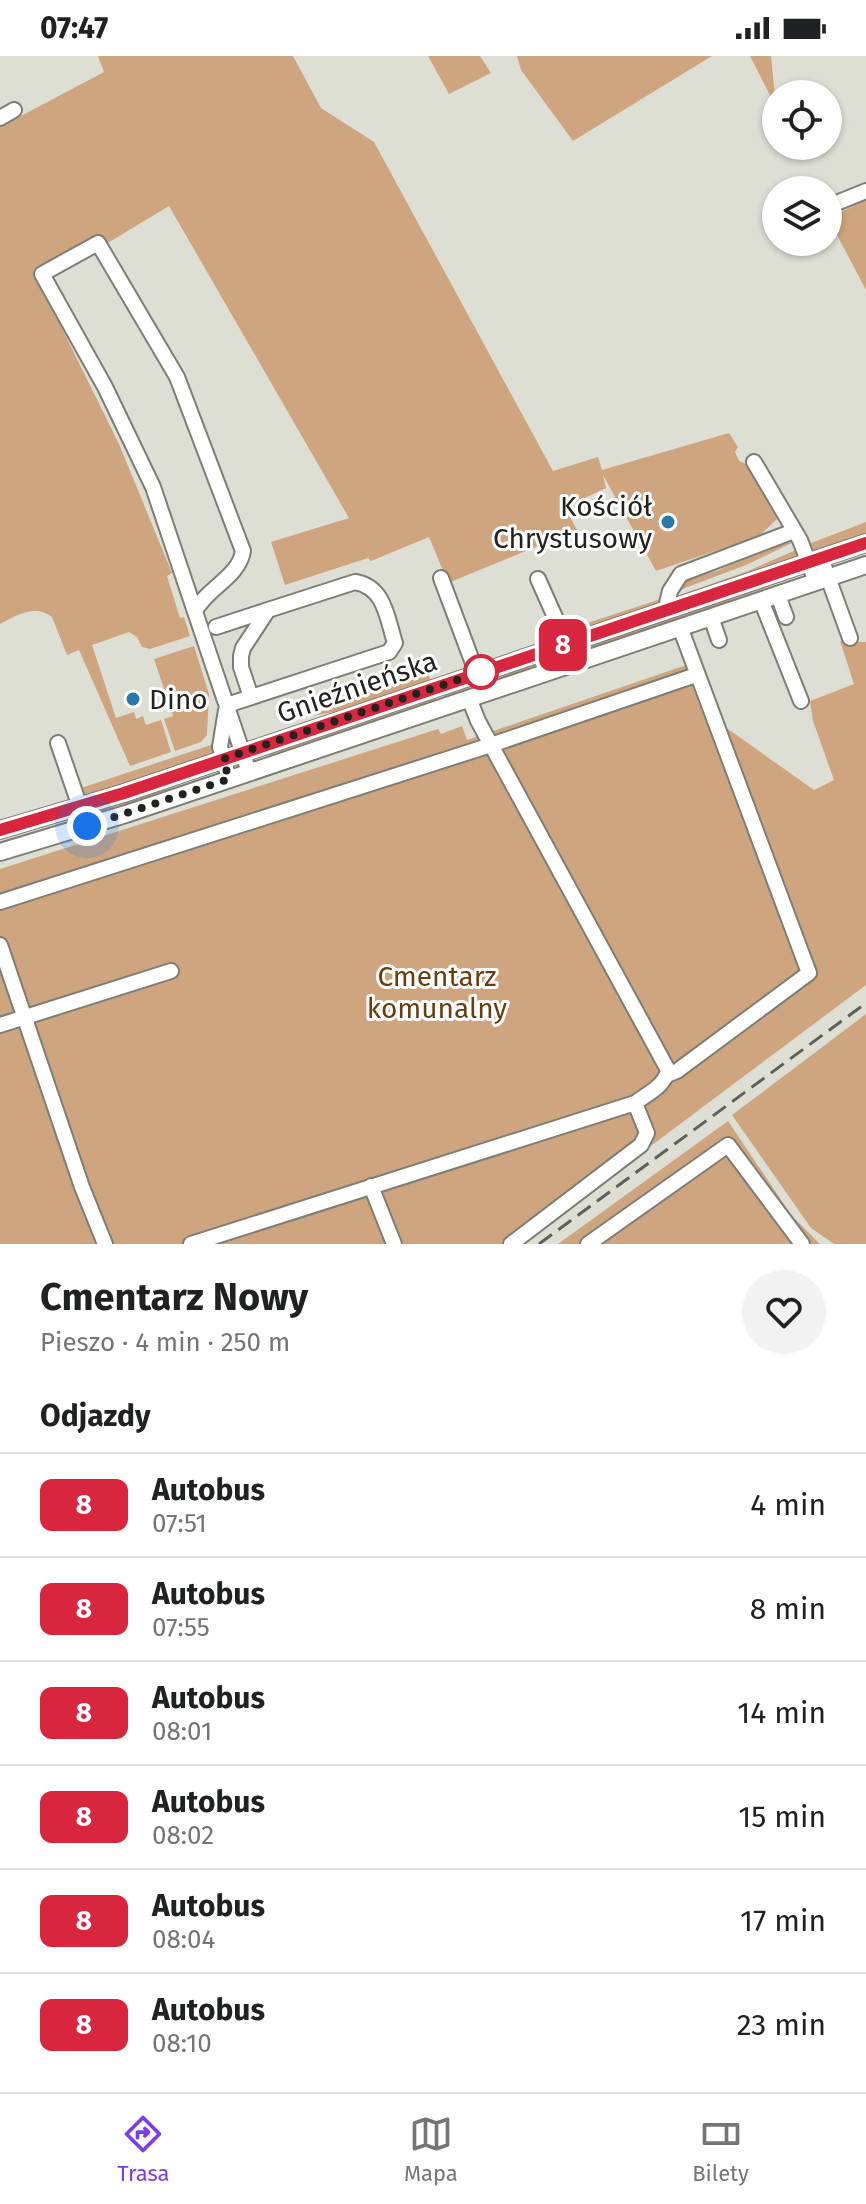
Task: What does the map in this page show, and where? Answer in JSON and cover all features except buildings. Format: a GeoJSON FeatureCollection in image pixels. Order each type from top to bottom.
{"type":"FeatureCollection","features":[{"type":"Feature","properties":{"kind":"main road","name":"Gnieźnieńska"},"geometry":{"type":"LineString","coordinates":[[0,830],[243,753],[567,644],[668,606],[866,543]]}},
{"type":"Feature","properties":{"kind":"main road","name":"Gnieźnieńska"},"geometry":{"type":"LineString","coordinates":[[0,852],[229,779],[866,565]]}},
{"type":"Feature","properties":{"kind":"street"},"geometry":{"type":"LineString","coordinates":[[0,118],[14,110]]}},
{"type":"Feature","properties":{"kind":"street"},"geometry":{"type":"LineString","coordinates":[[842,201],[866,191]]}},
{"type":"Feature","properties":{"kind":"street"},"geometry":{"type":"LineString","coordinates":[[195,611],[205,595],[238,567],[243,551],[177,377],[98,243],[42,274],[105,387],[153,487],[249,772]]}},
{"type":"Feature","properties":{"kind":"street"},"geometry":{"type":"LineString","coordinates":[[754,462],[794,531],[815,560],[850,638]]}},
{"type":"Feature","properties":{"kind":"street"},"geometry":{"type":"LineString","coordinates":[[668,606],[672,586],[681,574],[794,531]]}},
{"type":"Feature","properties":{"kind":"street"},"geometry":{"type":"LineString","coordinates":[[441,578],[477,674]]}},
{"type":"Feature","properties":{"kind":"street"},"geometry":{"type":"LineString","coordinates":[[538,579],[567,644]]}},
{"type":"Feature","properties":{"kind":"street"},"geometry":{"type":"LineString","coordinates":[[216,627],[355,582],[366,584],[376,591],[395,643],[389,652],[227,705]]}},
{"type":"Feature","properties":{"kind":"street"},"geometry":{"type":"LineString","coordinates":[[659,586],[668,606]]}},
{"type":"Feature","properties":{"kind":"street"},"geometry":{"type":"LineString","coordinates":[[778,595],[786,617]]}},
{"type":"Feature","properties":{"kind":"street"},"geometry":{"type":"LineString","coordinates":[[761,600],[801,701]]}},
{"type":"Feature","properties":{"kind":"street"},"geometry":{"type":"LineString","coordinates":[[251,697],[241,667],[241,656],[268,610]]}},
{"type":"Feature","properties":{"kind":"street"},"geometry":{"type":"LineString","coordinates":[[711,617],[719,640]]}},
{"type":"Feature","properties":{"kind":"street"},"geometry":{"type":"LineString","coordinates":[[191,1244],[214,1240],[371,1186],[635,1103],[667,1075],[677,1071],[809,973],[680,627]]}},
{"type":"Feature","properties":{"kind":"street"},"geometry":{"type":"LineString","coordinates":[[0,902],[491,745],[696,675]]}},
{"type":"Feature","properties":{"kind":"street"},"geometry":{"type":"LineString","coordinates":[[469,698],[491,745],[664,1062],[667,1075]]}},
{"type":"Feature","properties":{"kind":"street"},"geometry":{"type":"LineString","coordinates":[[227,705],[220,747],[229,779]]}},
{"type":"Feature","properties":{"kind":"street"},"geometry":{"type":"LineString","coordinates":[[58,743],[80,807]]}},
{"type":"Feature","properties":{"kind":"street"},"geometry":{"type":"LineString","coordinates":[[0,945],[82,1187],[105,1244]]}},
{"type":"Feature","properties":{"kind":"street"},"geometry":{"type":"LineString","coordinates":[[0,1025],[171,971]]}},
{"type":"Feature","properties":{"kind":"street"},"geometry":{"type":"LineString","coordinates":[[511,1244],[641,1145],[647,1133],[635,1103]]}},
{"type":"Feature","properties":{"kind":"street"},"geometry":{"type":"LineString","coordinates":[[588,1244],[728,1145],[802,1244]]}},
{"type":"Feature","properties":{"kind":"street"},"geometry":{"type":"LineString","coordinates":[[371,1186],[394,1244]]}},
{"type":"Feature","properties":{"kind":"green space"},"geometry":{"type":"Polygon","coordinates":[[[98,56],[293,56],[321,108],[374,142],[553,471],[598,457],[602,470],[729,433],[738,447],[735,452],[739,461],[748,465],[777,519],[759,536],[656,571],[603,475],[606,488],[565,507],[577,530],[448,583],[429,537],[371,561],[368,558],[285,585],[271,542],[349,518],[169,206],[40,284],[119,444],[172,573],[167,576],[180,618],[184,617],[190,636],[150,649],[142,647],[137,637],[129,632],[92,645],[116,718],[134,712],[136,719],[143,716],[146,725],[161,720],[171,752],[130,766],[79,650],[67,655],[52,617],[33,611],[0,624],[0,127],[104,72],[98,56]]]}},
{"type":"Feature","properties":{"kind":"green space"},"geometry":{"type":"Polygon","coordinates":[[[428,56],[480,56],[491,73],[449,94],[428,56]]]}},
{"type":"Feature","properties":{"kind":"green space"},"geometry":{"type":"Polygon","coordinates":[[[517,56],[712,56],[573,141],[521,70],[517,56]]]}},
{"type":"Feature","properties":{"kind":"green space"},"geometry":{"type":"Polygon","coordinates":[[[750,56],[771,56],[773,80],[762,80],[750,56]]]}},
{"type":"Feature","properties":{"kind":"green space"},"geometry":{"type":"Polygon","coordinates":[[[866,200],[866,290],[842,245],[842,211],[866,200]]]}},
{"type":"Feature","properties":{"kind":"green space"},"geometry":{"type":"Polygon","coordinates":[[[866,522],[866,536],[816,553],[806,545],[866,522]]]}},
{"type":"Feature","properties":{"kind":"green space"},"geometry":{"type":"Polygon","coordinates":[[[796,541],[746,565],[677,591],[680,580],[717,571],[766,548],[796,541]]]}},
{"type":"Feature","properties":{"kind":"green space"},"geometry":{"type":"Polygon","coordinates":[[[798,549],[795,561],[678,599],[674,597],[748,571],[798,549]]]}},
{"type":"Feature","properties":{"kind":"green space"},"geometry":{"type":"Polygon","coordinates":[[[795,574],[796,577],[702,613],[445,700],[442,692],[795,574]]]}},
{"type":"Feature","properties":{"kind":"green space"},"geometry":{"type":"Polygon","coordinates":[[[661,599],[656,606],[578,633],[569,629],[661,599]]]}},
{"type":"Feature","properties":{"kind":"green space","name":"Cmentarz komunalny"},"geometry":{"type":"Polygon","coordinates":[[[840,641],[866,642],[866,985],[520,1244],[0,1244],[0,869],[438,729],[441,734],[462,726],[467,740],[695,662],[718,722],[814,790],[834,780],[813,721],[810,701],[854,684],[840,641]]]}},
{"type":"Feature","properties":{"kind":"green space"},"geometry":{"type":"Polygon","coordinates":[[[194,646],[209,694],[207,735],[201,742],[175,751],[164,719],[173,716],[154,659],[194,646]]]}},
{"type":"Feature","properties":{"kind":"green space"},"geometry":{"type":"Polygon","coordinates":[[[425,673],[431,682],[357,707],[313,716],[340,702],[425,673]]]}},
{"type":"Feature","properties":{"kind":"green space"},"geometry":{"type":"Polygon","coordinates":[[[435,695],[438,703],[270,757],[268,755],[268,751],[435,695]]]}},
{"type":"Feature","properties":{"kind":"green space"},"geometry":{"type":"Polygon","coordinates":[[[217,743],[210,757],[86,797],[78,789],[217,743]]]}},
{"type":"Feature","properties":{"kind":"green space"},"geometry":{"type":"Polygon","coordinates":[[[216,770],[111,812],[68,825],[65,817],[216,770]]]}},
{"type":"Feature","properties":{"kind":"green space"},"geometry":{"type":"Polygon","coordinates":[[[866,1014],[866,1244],[834,1244],[811,1228],[732,1115],[866,1014]]]}},
{"type":"Feature","properties":{"kind":"green space"},"geometry":{"type":"Polygon","coordinates":[[[728,1121],[792,1216],[820,1244],[558,1244],[728,1121]]]}},
{"type":"Feature","properties":{"kind":"railway"},"geometry":{"type":"LineString","coordinates":[[539,1244],[866,1003]]}},
{"type":"Feature","properties":{"kind":"bus line","name":"8"},"geometry":{"type":"LineString","coordinates":[[0,830],[124,793],[866,543]]}},
{"type":"Feature","properties":{"kind":"place","name":"Kościół Chrystusowy"},"geometry":{"type":"Point","coordinates":[668,522]}},
{"type":"Feature","properties":{"kind":"place","name":"Dino"},"geometry":{"type":"Point","coordinates":[133,699]}},
{"type":"Feature","properties":{"kind":"route"},"geometry":{"type":"LineString","coordinates":[[87,826],[229,779],[223,759],[481,672]]}}]}
